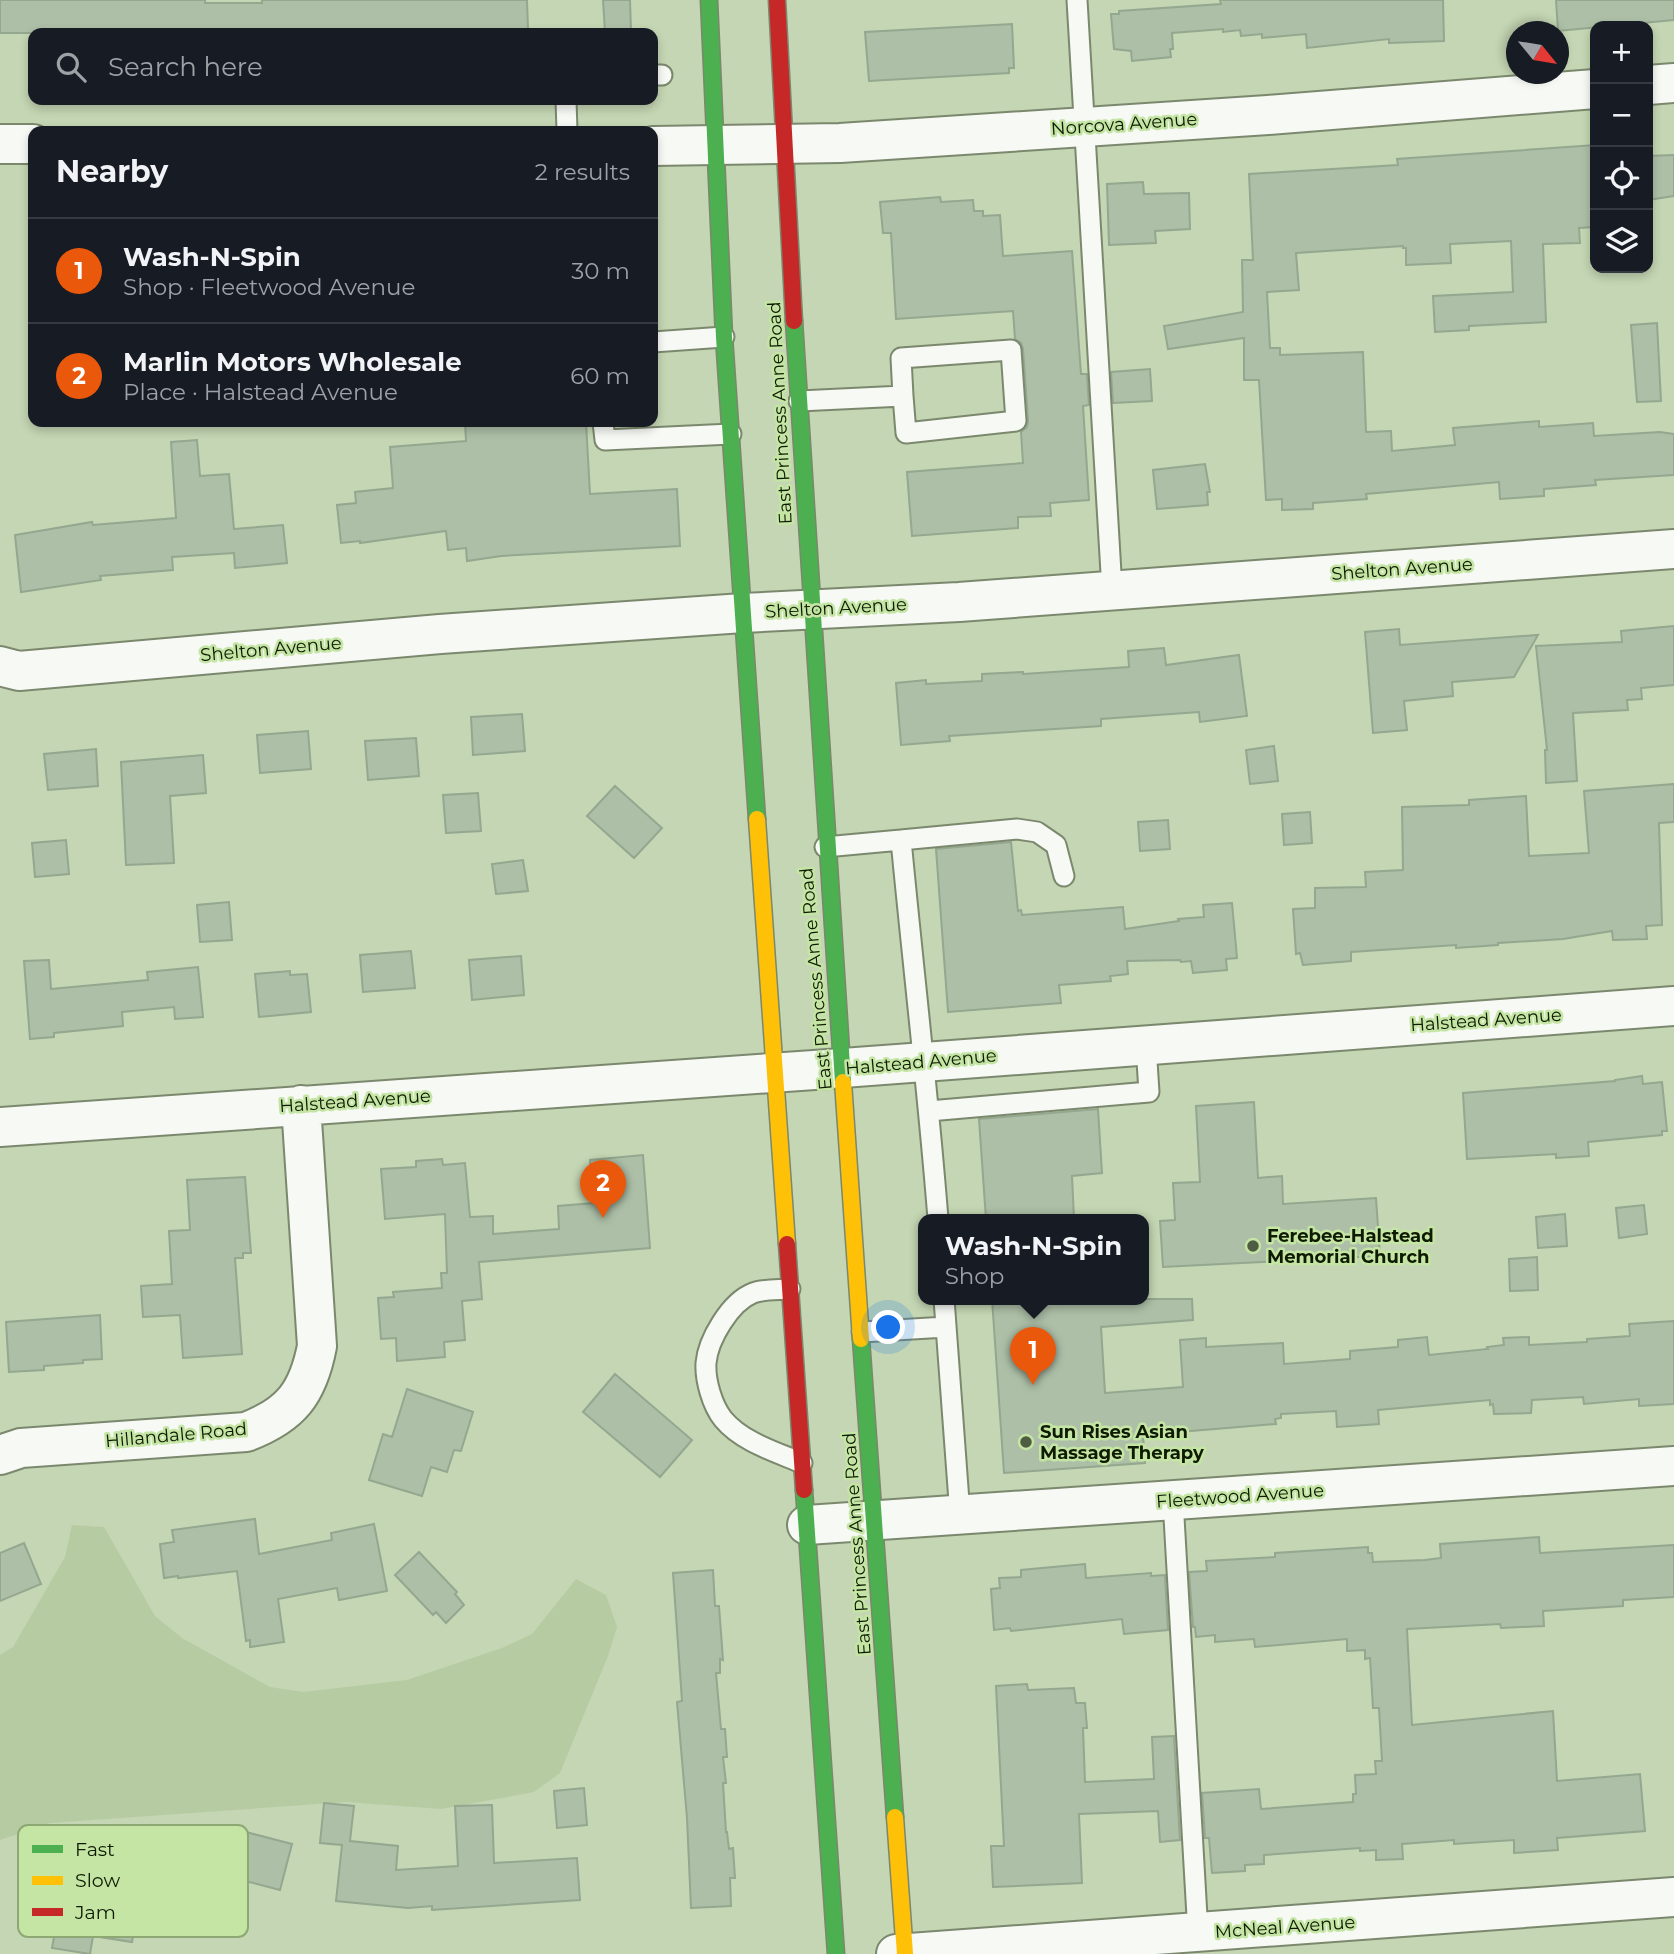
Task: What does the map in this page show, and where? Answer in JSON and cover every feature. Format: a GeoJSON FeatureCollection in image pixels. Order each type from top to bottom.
{"type":"FeatureCollection","features":[{"type":"Feature","properties":{"kind":"main road"},"geometry":{"type":"LineString","coordinates":[[709,0],[724,337],[836,1954]]}},
{"type":"Feature","properties":{"kind":"main road","name":"East Princess Anne Road"},"geometry":{"type":"LineString","coordinates":[[777,0],[825,847],[905,1954]]}},
{"type":"Feature","properties":{"kind":"street"},"geometry":{"type":"LineString","coordinates":[[1653,85],[1674,83]]}},
{"type":"Feature","properties":{"kind":"street","name":"Norcova Avenue"},"geometry":{"type":"LineString","coordinates":[[658,146],[840,143],[1269,115],[1590,89]]}},
{"type":"Feature","properties":{"kind":"street"},"geometry":{"type":"LineString","coordinates":[[0,144],[28,144]]}},
{"type":"Feature","properties":{"kind":"street","name":"Shelton Avenue"},"geometry":{"type":"LineString","coordinates":[[0,666],[19,671],[440,634],[743,613],[958,602],[1674,549]]}},
{"type":"Feature","properties":{"kind":"street","name":"Halstead Avenue"},"geometry":{"type":"LineString","coordinates":[[0,1127],[1674,1006]]}},
{"type":"Feature","properties":{"kind":"street","name":"Hillandale Road"},"geometry":{"type":"LineString","coordinates":[[0,1455],[21,1448],[246,1432],[266,1424],[289,1409],[303,1392],[312,1372],[317,1346],[301,1105]]}},
{"type":"Feature","properties":{"kind":"street","name":"Fleetwood Avenue"},"geometry":{"type":"LineString","coordinates":[[807,1525],[1674,1466]]}},
{"type":"Feature","properties":{"kind":"street","name":"McNeal Avenue"},"geometry":{"type":"LineString","coordinates":[[896,1954],[1198,1934],[1674,1897]]}},
{"type":"Feature","properties":{"kind":"lane"},"geometry":{"type":"LineString","coordinates":[[1077,0],[1112,590]]}},
{"type":"Feature","properties":{"kind":"lane"},"geometry":{"type":"LineString","coordinates":[[566,105],[567,126]]}},
{"type":"Feature","properties":{"kind":"lane"},"geometry":{"type":"LineString","coordinates":[[658,342],[724,337]]}},
{"type":"Feature","properties":{"kind":"lane"},"geometry":{"type":"LineString","coordinates":[[1012,350],[1016,421],[906,433],[903,397],[901,358],[1012,350]]}},
{"type":"Feature","properties":{"kind":"lane"},"geometry":{"type":"LineString","coordinates":[[799,401],[903,397]]}},
{"type":"Feature","properties":{"kind":"lane"},"geometry":{"type":"LineString","coordinates":[[604,427],[605,440],[731,434]]}},
{"type":"Feature","properties":{"kind":"lane"},"geometry":{"type":"LineString","coordinates":[[825,847],[1017,829],[1037,832],[1056,845],[1064,876]]}},
{"type":"Feature","properties":{"kind":"lane"},"geometry":{"type":"LineString","coordinates":[[901,840],[938,1214]]}},
{"type":"Feature","properties":{"kind":"lane"},"geometry":{"type":"LineString","coordinates":[[929,1111],[1149,1092],[1146,1046]]}},
{"type":"Feature","properties":{"kind":"lane"},"geometry":{"type":"LineString","coordinates":[[790,1289],[753,1293],[737,1304],[718,1329],[706,1363],[715,1409],[725,1421],[754,1442],[802,1463]]}},
{"type":"Feature","properties":{"kind":"lane"},"geometry":{"type":"LineString","coordinates":[[944,1305],[960,1515]]}},
{"type":"Feature","properties":{"kind":"lane"},"geometry":{"type":"LineString","coordinates":[[862,1332],[946,1327]]}},
{"type":"Feature","properties":{"kind":"lane"},"geometry":{"type":"LineString","coordinates":[[1173,1500],[1198,1934]]}},
{"type":"Feature","properties":{"kind":"green space"},"geometry":{"type":"Polygon","coordinates":[[[72,1525],[104,1527],[155,1616],[182,1638],[270,1687],[303,1692],[407,1680],[502,1648],[532,1634],[576,1579],[606,1595],[617,1627],[608,1656],[560,1773],[534,1792],[441,1809],[346,1802],[18,1825],[18,1834],[0,1840],[0,1655],[13,1647],[65,1557],[72,1525]]]}},
{"type":"Feature","properties":{"kind":"building"},"geometry":{"type":"Polygon","coordinates":[[[0,0],[205,0],[205,3],[262,3],[262,0],[527,0],[528,28],[28,28],[28,33],[0,33],[0,0]]]}},
{"type":"Feature","properties":{"kind":"building"},"geometry":{"type":"Polygon","coordinates":[[[603,0],[630,0],[631,28],[605,28],[603,0]]]}},
{"type":"Feature","properties":{"kind":"building"},"geometry":{"type":"Polygon","coordinates":[[[1220,0],[1443,0],[1444,41],[1389,43],[1389,39],[1307,48],[1306,34],[1262,38],[1262,34],[1241,36],[1240,30],[1223,32],[1223,29],[1172,33],[1171,57],[1132,61],[1131,51],[1114,49],[1111,14],[1119,14],[1119,11],[1221,4],[1220,0]]]}},
{"type":"Feature","properties":{"kind":"building"},"geometry":{"type":"Polygon","coordinates":[[[1556,0],[1674,0],[1674,20],[1590,21],[1590,28],[1569,30],[1569,21],[1557,21],[1556,0]]]}},
{"type":"Feature","properties":{"kind":"building"},"geometry":{"type":"Polygon","coordinates":[[[1012,24],[1014,68],[1009,68],[1009,73],[869,81],[865,32],[1012,24]]]}},
{"type":"Feature","properties":{"kind":"building"},"geometry":{"type":"Polygon","coordinates":[[[1590,145],[1590,227],[1579,228],[1580,243],[1543,244],[1546,322],[1469,326],[1469,330],[1435,332],[1433,296],[1513,292],[1511,241],[1450,244],[1451,263],[1406,265],[1406,248],[1403,246],[1296,253],[1299,290],[1267,292],[1270,348],[1280,348],[1280,355],[1363,352],[1366,432],[1391,431],[1392,451],[1455,445],[1453,428],[1539,421],[1539,427],[1593,423],[1594,436],[1660,432],[1674,434],[1674,475],[1595,480],[1596,485],[1544,489],[1544,496],[1500,499],[1499,482],[1366,494],[1367,499],[1313,503],[1313,509],[1282,510],[1282,499],[1266,500],[1259,380],[1244,380],[1244,338],[1168,349],[1164,326],[1243,312],[1242,260],[1253,260],[1249,174],[1398,165],[1397,159],[1590,145]]]}},
{"type":"Feature","properties":{"kind":"building"},"geometry":{"type":"Polygon","coordinates":[[[1674,155],[1674,196],[1653,199],[1653,156],[1674,155]]]}},
{"type":"Feature","properties":{"kind":"building"},"geometry":{"type":"Polygon","coordinates":[[[1143,182],[1144,194],[1189,193],[1190,229],[1155,231],[1156,243],[1109,245],[1107,184],[1143,182]]]}},
{"type":"Feature","properties":{"kind":"building"},"geometry":{"type":"Polygon","coordinates":[[[940,197],[941,202],[973,200],[974,211],[983,211],[983,216],[1000,215],[1003,256],[1072,251],[1081,374],[1087,374],[1089,405],[1083,406],[1089,500],[1050,503],[1051,516],[1018,517],[1018,528],[912,536],[907,472],[1023,463],[1021,432],[1027,427],[1028,421],[1023,349],[1021,343],[1015,339],[1013,311],[896,319],[891,233],[883,233],[880,202],[940,197]]]}},
{"type":"Feature","properties":{"kind":"building"},"geometry":{"type":"Polygon","coordinates":[[[1657,323],[1661,401],[1637,402],[1631,325],[1657,323]]]}},
{"type":"Feature","properties":{"kind":"building"},"geometry":{"type":"Polygon","coordinates":[[[1150,369],[1152,401],[1113,403],[1111,372],[1150,369]]]}},
{"type":"Feature","properties":{"kind":"building"},"geometry":{"type":"Polygon","coordinates":[[[465,427],[586,427],[590,494],[677,489],[680,546],[501,556],[467,561],[466,548],[448,550],[446,531],[360,543],[341,543],[337,505],[356,503],[355,492],[393,488],[390,447],[466,441],[465,427]]]}},
{"type":"Feature","properties":{"kind":"building"},"geometry":{"type":"Polygon","coordinates":[[[197,440],[200,476],[229,474],[234,529],[283,525],[287,563],[235,568],[234,553],[172,557],[173,570],[100,576],[101,580],[21,592],[15,535],[92,522],[93,525],[176,518],[171,442],[197,440]]]}},
{"type":"Feature","properties":{"kind":"building"},"geometry":{"type":"Polygon","coordinates":[[[1205,464],[1210,492],[1207,492],[1208,505],[1157,509],[1153,470],[1205,464]]]}},
{"type":"Feature","properties":{"kind":"building"},"geometry":{"type":"Polygon","coordinates":[[[1674,626],[1674,685],[1641,688],[1642,699],[1627,700],[1628,710],[1573,713],[1577,781],[1546,783],[1547,750],[1536,646],[1622,642],[1621,631],[1674,626]]]}},
{"type":"Feature","properties":{"kind":"building"},"geometry":{"type":"Polygon","coordinates":[[[1399,629],[1400,645],[1538,635],[1514,677],[1452,682],[1453,696],[1404,701],[1407,730],[1373,733],[1365,632],[1399,629]]]}},
{"type":"Feature","properties":{"kind":"building"},"geometry":{"type":"Polygon","coordinates":[[[1164,648],[1166,665],[1239,655],[1247,716],[1200,722],[1199,712],[1101,719],[1101,726],[949,736],[950,741],[901,745],[896,683],[926,680],[926,684],[982,681],[982,674],[1129,667],[1128,651],[1164,648]]]}},
{"type":"Feature","properties":{"kind":"building"},"geometry":{"type":"Polygon","coordinates":[[[522,714],[525,751],[473,755],[471,717],[522,714]]]}},
{"type":"Feature","properties":{"kind":"building"},"geometry":{"type":"Polygon","coordinates":[[[308,731],[311,769],[260,773],[257,735],[308,731]]]}},
{"type":"Feature","properties":{"kind":"building"},"geometry":{"type":"Polygon","coordinates":[[[416,738],[419,776],[368,780],[365,741],[416,738]]]}},
{"type":"Feature","properties":{"kind":"building"},"geometry":{"type":"Polygon","coordinates":[[[1274,746],[1278,781],[1250,784],[1246,750],[1274,746]]]}},
{"type":"Feature","properties":{"kind":"building"},"geometry":{"type":"Polygon","coordinates":[[[96,749],[98,786],[48,790],[44,754],[96,749]]]}},
{"type":"Feature","properties":{"kind":"building"},"geometry":{"type":"Polygon","coordinates":[[[203,755],[206,793],[170,796],[174,863],[126,865],[121,762],[203,755]]]}},
{"type":"Feature","properties":{"kind":"building"},"geometry":{"type":"Polygon","coordinates":[[[1674,784],[1674,822],[1659,823],[1662,925],[1646,926],[1647,939],[1613,940],[1612,931],[1498,945],[1351,952],[1351,961],[1303,965],[1300,953],[1296,954],[1293,909],[1315,908],[1315,888],[1366,887],[1365,872],[1403,870],[1402,807],[1469,805],[1469,800],[1526,796],[1529,856],[1589,853],[1584,791],[1674,784]]]}},
{"type":"Feature","properties":{"kind":"building"},"geometry":{"type":"Polygon","coordinates":[[[615,786],[662,828],[634,858],[587,816],[615,786]]]}},
{"type":"Feature","properties":{"kind":"building"},"geometry":{"type":"Polygon","coordinates":[[[478,793],[481,831],[446,833],[443,795],[478,793]]]}},
{"type":"Feature","properties":{"kind":"building"},"geometry":{"type":"Polygon","coordinates":[[[1310,812],[1312,843],[1284,845],[1282,814],[1310,812]]]}},
{"type":"Feature","properties":{"kind":"building"},"geometry":{"type":"Polygon","coordinates":[[[1168,820],[1170,849],[1140,851],[1138,822],[1168,820]]]}},
{"type":"Feature","properties":{"kind":"building"},"geometry":{"type":"Polygon","coordinates":[[[66,840],[69,874],[35,877],[32,843],[66,840]]]}},
{"type":"Feature","properties":{"kind":"building"},"geometry":{"type":"Polygon","coordinates":[[[1011,842],[1018,911],[1021,910],[1022,915],[1123,907],[1125,929],[1204,917],[1203,905],[1232,903],[1237,958],[1226,959],[1227,970],[1193,973],[1191,961],[1127,961],[1128,974],[1110,976],[1111,981],[1059,985],[1061,1003],[948,1012],[936,849],[1011,842]]]}},
{"type":"Feature","properties":{"kind":"building"},"geometry":{"type":"Polygon","coordinates":[[[523,860],[528,891],[496,894],[492,864],[523,860]]]}},
{"type":"Feature","properties":{"kind":"building"},"geometry":{"type":"Polygon","coordinates":[[[229,902],[232,940],[200,942],[197,905],[229,902]]]}},
{"type":"Feature","properties":{"kind":"building"},"geometry":{"type":"Polygon","coordinates":[[[411,951],[415,988],[363,992],[360,955],[411,951]]]}},
{"type":"Feature","properties":{"kind":"building"},"geometry":{"type":"Polygon","coordinates":[[[521,956],[524,995],[472,1000],[469,960],[521,956]]]}},
{"type":"Feature","properties":{"kind":"building"},"geometry":{"type":"Polygon","coordinates":[[[49,960],[51,989],[148,980],[147,972],[198,967],[203,1017],[175,1019],[174,1007],[122,1012],[123,1026],[54,1033],[54,1037],[30,1039],[24,961],[49,960]]]}},
{"type":"Feature","properties":{"kind":"building"},"geometry":{"type":"Polygon","coordinates":[[[290,971],[290,975],[307,974],[311,1012],[259,1017],[255,974],[290,971]]]}},
{"type":"Feature","properties":{"kind":"building"},"geometry":{"type":"Polygon","coordinates":[[[1642,1076],[1643,1084],[1662,1082],[1667,1131],[1662,1131],[1662,1135],[1588,1142],[1589,1156],[1556,1158],[1556,1154],[1467,1159],[1463,1093],[1615,1081],[1642,1076]]]}},
{"type":"Feature","properties":{"kind":"building"},"geometry":{"type":"Polygon","coordinates":[[[1254,1102],[1258,1178],[1282,1176],[1283,1204],[1376,1198],[1380,1256],[1163,1267],[1160,1221],[1175,1220],[1173,1183],[1200,1182],[1196,1106],[1254,1102]]]}},
{"type":"Feature","properties":{"kind":"building"},"geometry":{"type":"Polygon","coordinates":[[[1098,1109],[1102,1173],[1072,1176],[1074,1214],[986,1214],[979,1119],[1098,1109]]]}},
{"type":"Feature","properties":{"kind":"building"},"geometry":{"type":"Polygon","coordinates":[[[643,1155],[650,1248],[479,1262],[482,1299],[462,1301],[465,1340],[444,1342],[445,1357],[397,1361],[396,1338],[381,1339],[378,1298],[394,1297],[393,1292],[442,1288],[441,1273],[447,1273],[445,1214],[385,1219],[381,1169],[416,1167],[416,1161],[442,1159],[443,1165],[465,1163],[470,1217],[493,1216],[493,1234],[559,1229],[558,1206],[594,1203],[590,1160],[643,1155]]]}},
{"type":"Feature","properties":{"kind":"building"},"geometry":{"type":"Polygon","coordinates":[[[245,1177],[251,1253],[243,1253],[243,1258],[235,1258],[242,1354],[183,1358],[180,1315],[143,1317],[141,1286],[172,1284],[169,1231],[190,1230],[187,1180],[245,1177]]]}},
{"type":"Feature","properties":{"kind":"building"},"geometry":{"type":"Polygon","coordinates":[[[1644,1205],[1647,1234],[1619,1238],[1616,1208],[1644,1205]]]}},
{"type":"Feature","properties":{"kind":"building"},"geometry":{"type":"Polygon","coordinates":[[[1565,1214],[1567,1246],[1538,1248],[1536,1217],[1565,1214]]]}},
{"type":"Feature","properties":{"kind":"building"},"geometry":{"type":"Polygon","coordinates":[[[1537,1257],[1538,1290],[1510,1291],[1509,1259],[1537,1257]]]}},
{"type":"Feature","properties":{"kind":"building"},"geometry":{"type":"Polygon","coordinates":[[[1149,1299],[1192,1299],[1193,1320],[1101,1327],[1105,1393],[1183,1387],[1180,1340],[1206,1338],[1206,1347],[1283,1343],[1284,1364],[1350,1359],[1350,1351],[1398,1347],[1398,1340],[1427,1337],[1429,1355],[1488,1349],[1487,1347],[1504,1345],[1503,1338],[1529,1337],[1529,1345],[1587,1342],[1587,1339],[1630,1336],[1629,1324],[1674,1321],[1674,1404],[1639,1406],[1639,1399],[1584,1404],[1583,1397],[1532,1400],[1531,1413],[1494,1414],[1490,1400],[1378,1410],[1379,1424],[1337,1427],[1336,1411],[1281,1414],[1281,1418],[1275,1419],[1276,1424],[1143,1435],[1145,1463],[1004,1473],[992,1305],[1149,1305],[1149,1299]]]}},
{"type":"Feature","properties":{"kind":"building"},"geometry":{"type":"Polygon","coordinates":[[[100,1315],[102,1359],[44,1366],[44,1370],[9,1372],[6,1322],[100,1315]]]}},
{"type":"Feature","properties":{"kind":"building"},"geometry":{"type":"Polygon","coordinates":[[[615,1374],[692,1440],[660,1477],[583,1412],[615,1374]]]}},
{"type":"Feature","properties":{"kind":"building"},"geometry":{"type":"Polygon","coordinates":[[[407,1389],[473,1412],[461,1451],[454,1450],[447,1472],[431,1467],[422,1496],[369,1480],[383,1434],[392,1437],[407,1389]]]}},
{"type":"Feature","properties":{"kind":"building"},"geometry":{"type":"Polygon","coordinates":[[[255,1519],[259,1554],[332,1540],[331,1533],[374,1524],[387,1591],[339,1600],[337,1588],[278,1599],[284,1642],[250,1647],[250,1640],[246,1641],[237,1571],[164,1578],[160,1544],[174,1542],[172,1530],[255,1519]]]}},
{"type":"Feature","properties":{"kind":"building"},"geometry":{"type":"Polygon","coordinates":[[[1539,1537],[1540,1553],[1674,1545],[1674,1597],[1623,1600],[1623,1606],[1543,1611],[1544,1626],[1501,1628],[1500,1624],[1407,1629],[1412,1725],[1553,1711],[1557,1781],[1640,1774],[1645,1831],[1557,1838],[1558,1850],[1514,1853],[1514,1840],[1454,1844],[1454,1840],[1402,1844],[1403,1859],[1376,1860],[1376,1850],[1360,1851],[1360,1848],[1264,1855],[1264,1864],[1245,1865],[1245,1871],[1212,1873],[1209,1838],[1205,1838],[1202,1793],[1259,1789],[1261,1809],[1353,1802],[1353,1794],[1356,1794],[1355,1775],[1376,1774],[1375,1761],[1382,1761],[1379,1708],[1373,1708],[1370,1658],[1365,1659],[1365,1650],[1347,1651],[1347,1639],[1255,1647],[1254,1639],[1215,1642],[1215,1635],[1196,1637],[1189,1572],[1207,1571],[1206,1561],[1368,1547],[1373,1562],[1425,1560],[1441,1558],[1440,1544],[1539,1537]]]}},
{"type":"Feature","properties":{"kind":"building"},"geometry":{"type":"Polygon","coordinates":[[[24,1543],[41,1584],[0,1601],[0,1553],[24,1543]]]}},
{"type":"Feature","properties":{"kind":"building"},"geometry":{"type":"Polygon","coordinates":[[[419,1552],[457,1592],[455,1594],[464,1605],[446,1623],[436,1612],[433,1615],[395,1575],[419,1552]]]}},
{"type":"Feature","properties":{"kind":"building"},"geometry":{"type":"Polygon","coordinates":[[[1085,1564],[1086,1578],[1151,1573],[1151,1576],[1165,1575],[1168,1630],[1124,1634],[1122,1619],[1011,1631],[1010,1628],[994,1630],[991,1589],[1000,1588],[999,1578],[1021,1577],[1021,1570],[1085,1564]]]}},
{"type":"Feature","properties":{"kind":"building"},"geometry":{"type":"Polygon","coordinates":[[[713,1570],[723,1660],[720,1659],[720,1673],[716,1673],[721,1729],[725,1729],[727,1757],[723,1757],[726,1832],[729,1849],[733,1848],[735,1878],[730,1878],[731,1906],[691,1908],[687,1818],[677,1702],[682,1701],[673,1573],[713,1570]]]}},
{"type":"Feature","properties":{"kind":"building"},"geometry":{"type":"Polygon","coordinates":[[[1027,1684],[1028,1690],[1074,1688],[1076,1703],[1085,1703],[1085,1782],[1154,1779],[1152,1737],[1174,1736],[1180,1840],[1160,1842],[1158,1811],[1079,1814],[1082,1883],[993,1887],[991,1846],[1004,1846],[996,1686],[1027,1684]]]}},
{"type":"Feature","properties":{"kind":"building"},"geometry":{"type":"Polygon","coordinates":[[[584,1788],[587,1825],[557,1828],[554,1791],[584,1788]]]}},
{"type":"Feature","properties":{"kind":"building"},"geometry":{"type":"Polygon","coordinates":[[[324,1803],[354,1806],[350,1841],[398,1846],[396,1870],[458,1866],[455,1806],[492,1805],[494,1863],[577,1858],[580,1900],[432,1910],[432,1906],[408,1908],[336,1901],[342,1845],[320,1843],[324,1803]]]}},
{"type":"Feature","properties":{"kind":"building"},"geometry":{"type":"Polygon","coordinates":[[[248,1833],[292,1844],[280,1890],[248,1882],[248,1833]]]}},
{"type":"Feature","properties":{"kind":"building"},"geometry":{"type":"Polygon","coordinates":[[[54,1937],[93,1937],[90,1954],[52,1948],[54,1937]]]}},
{"type":"Feature","properties":{"kind":"building"},"geometry":{"type":"Polygon","coordinates":[[[100,1937],[133,1937],[132,1942],[100,1937]]]}},
{"type":"Feature","properties":{"kind":"traffic: fast"},"geometry":{"type":"LineString","coordinates":[[709,0],[724,337],[757,819]]}},
{"type":"Feature","properties":{"kind":"traffic: fast"},"geometry":{"type":"LineString","coordinates":[[794,321],[843,1082]]}},
{"type":"Feature","properties":{"kind":"traffic: fast"},"geometry":{"type":"LineString","coordinates":[[861,1339],[895,1817]]}},
{"type":"Feature","properties":{"kind":"traffic: fast"},"geometry":{"type":"LineString","coordinates":[[804,1490],[836,1954]]}},
{"type":"Feature","properties":{"kind":"traffic: slow"},"geometry":{"type":"LineString","coordinates":[[757,819],[787,1244]]}},
{"type":"Feature","properties":{"kind":"traffic: slow"},"geometry":{"type":"LineString","coordinates":[[843,1082],[861,1339]]}},
{"type":"Feature","properties":{"kind":"traffic: slow"},"geometry":{"type":"LineString","coordinates":[[895,1817],[905,1954]]}},
{"type":"Feature","properties":{"kind":"traffic: jam"},"geometry":{"type":"LineString","coordinates":[[777,0],[794,321]]}},
{"type":"Feature","properties":{"kind":"traffic: jam"},"geometry":{"type":"LineString","coordinates":[[787,1244],[804,1490]]}},
{"type":"Feature","properties":{"kind":"place","name":"Marlin Motors Wholesale"},"geometry":{"type":"Point","coordinates":[603,1218]}},
{"type":"Feature","properties":{"kind":"place","name":"Ferebee-Halstead Memorial Church"},"geometry":{"type":"Point","coordinates":[1253,1246]}},
{"type":"Feature","properties":{"kind":"place","name":"Wash-N-Spin"},"geometry":{"type":"Point","coordinates":[1033,1385]}},
{"type":"Feature","properties":{"kind":"place","name":"Sun Rises Asian Massage Therapy"},"geometry":{"type":"Point","coordinates":[1026,1442]}}]}
